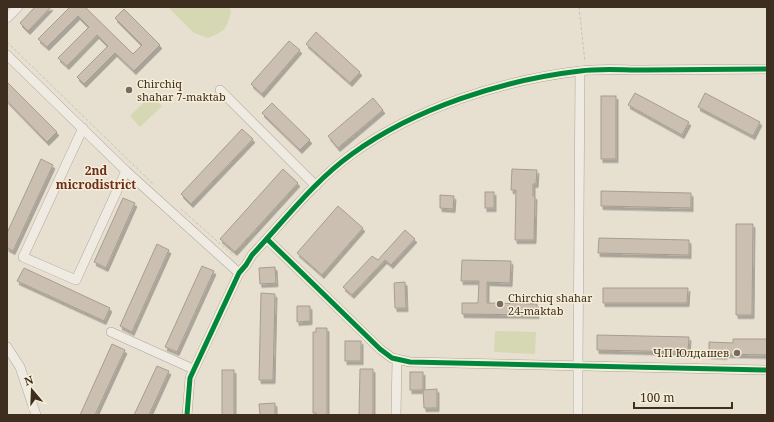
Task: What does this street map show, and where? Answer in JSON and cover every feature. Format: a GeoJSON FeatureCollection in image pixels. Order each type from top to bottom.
{"type":"FeatureCollection","features":[{"type":"Feature","properties":{"kind":"street"},"geometry":{"type":"LineString","coordinates":[[7,18],[18,7]]}},
{"type":"Feature","properties":{"kind":"street"},"geometry":{"type":"LineString","coordinates":[[9,61],[83,128],[126,171],[239,273]]}},
{"type":"Feature","properties":{"kind":"street"},"geometry":{"type":"LineString","coordinates":[[187,415],[190,378],[193,369],[239,273],[252,255],[316,186],[339,164],[368,143],[440,106],[464,97],[532,79],[580,71],[767,69]]}},
{"type":"Feature","properties":{"kind":"street"},"geometry":{"type":"LineString","coordinates":[[578,415],[580,71]]}},
{"type":"Feature","properties":{"kind":"street"},"geometry":{"type":"LineString","coordinates":[[220,90],[316,186]]}},
{"type":"Feature","properties":{"kind":"street"},"geometry":{"type":"LineString","coordinates":[[83,128],[23,257],[76,280],[126,171]]}},
{"type":"Feature","properties":{"kind":"street"},"geometry":{"type":"LineString","coordinates":[[267,239],[380,349],[392,358],[410,362],[767,370]]}},
{"type":"Feature","properties":{"kind":"street"},"geometry":{"type":"LineString","coordinates":[[111,332],[193,369]]}},
{"type":"Feature","properties":{"kind":"street"},"geometry":{"type":"LineString","coordinates":[[7,347],[20,367],[36,415]]}},
{"type":"Feature","properties":{"kind":"street"},"geometry":{"type":"LineString","coordinates":[[396,415],[397,358]]}},
{"type":"Feature","properties":{"kind":"path"},"geometry":{"type":"LineString","coordinates":[[7,42],[157,188]]}},
{"type":"Feature","properties":{"kind":"path"},"geometry":{"type":"LineString","coordinates":[[180,209],[233,255],[227,263]]}},
{"type":"Feature","properties":{"kind":"green space"},"geometry":{"type":"Polygon","coordinates":[[[168,7],[229,7],[231,11],[224,29],[208,38],[194,33],[168,7]]]}},
{"type":"Feature","properties":{"kind":"green space"},"geometry":{"type":"Polygon","coordinates":[[[151,95],[162,106],[140,127],[130,116],[151,95]]]}},
{"type":"Feature","properties":{"kind":"green space"},"geometry":{"type":"Polygon","coordinates":[[[495,331],[536,332],[535,354],[494,352],[495,331]]]}},
{"type":"Feature","properties":{"kind":"building"},"geometry":{"type":"Polygon","coordinates":[[[35,7],[51,7],[28,31],[20,23],[35,7]]]}},
{"type":"Feature","properties":{"kind":"building"},"geometry":{"type":"Polygon","coordinates":[[[70,7],[85,7],[133,54],[142,45],[115,18],[124,9],[160,45],[134,71],[115,53],[84,84],[77,77],[108,46],[97,35],[67,66],[58,58],[89,27],[78,16],[47,47],[38,39],[70,7]]]}},
{"type":"Feature","properties":{"kind":"building"},"geometry":{"type":"Polygon","coordinates":[[[316,32],[360,72],[350,83],[306,44],[316,32]]]}},
{"type":"Feature","properties":{"kind":"building"},"geometry":{"type":"Polygon","coordinates":[[[289,41],[300,50],[262,94],[251,84],[289,41]]]}},
{"type":"Feature","properties":{"kind":"building"},"geometry":{"type":"Polygon","coordinates":[[[7,82],[57,132],[47,142],[7,101],[7,82]]]}},
{"type":"Feature","properties":{"kind":"building"},"geometry":{"type":"Polygon","coordinates":[[[635,93],[689,122],[682,135],[628,105],[635,93]]]}},
{"type":"Feature","properties":{"kind":"building"},"geometry":{"type":"Polygon","coordinates":[[[705,93],[760,122],[753,136],[698,107],[705,93]]]}},
{"type":"Feature","properties":{"kind":"building"},"geometry":{"type":"Polygon","coordinates":[[[601,96],[616,96],[616,159],[601,159],[601,96]]]}},
{"type":"Feature","properties":{"kind":"building"},"geometry":{"type":"Polygon","coordinates":[[[373,98],[383,110],[338,148],[328,136],[373,98]]]}},
{"type":"Feature","properties":{"kind":"building"},"geometry":{"type":"Polygon","coordinates":[[[272,103],[310,140],[300,150],[262,113],[272,103]]]}},
{"type":"Feature","properties":{"kind":"building"},"geometry":{"type":"Polygon","coordinates":[[[242,129],[253,139],[191,204],[181,194],[242,129]]]}},
{"type":"Feature","properties":{"kind":"building"},"geometry":{"type":"Polygon","coordinates":[[[41,159],[53,165],[13,251],[7,248],[7,233],[41,159]]]}},
{"type":"Feature","properties":{"kind":"building"},"geometry":{"type":"Polygon","coordinates":[[[283,169],[298,183],[235,252],[220,239],[283,169]]]}},
{"type":"Feature","properties":{"kind":"building"},"geometry":{"type":"Polygon","coordinates":[[[512,169],[537,170],[536,184],[533,184],[533,196],[535,196],[534,240],[515,240],[516,190],[511,190],[512,169]]]}},
{"type":"Feature","properties":{"kind":"building"},"geometry":{"type":"Polygon","coordinates":[[[601,191],[691,193],[691,208],[601,206],[601,191]]]}},
{"type":"Feature","properties":{"kind":"building"},"geometry":{"type":"Polygon","coordinates":[[[485,192],[494,192],[494,208],[485,208],[485,192]]]}},
{"type":"Feature","properties":{"kind":"building"},"geometry":{"type":"Polygon","coordinates":[[[440,195],[454,196],[453,209],[440,208],[440,195]]]}},
{"type":"Feature","properties":{"kind":"building"},"geometry":{"type":"Polygon","coordinates":[[[123,198],[135,203],[106,268],[94,262],[123,198]]]}},
{"type":"Feature","properties":{"kind":"building"},"geometry":{"type":"Polygon","coordinates":[[[338,206],[363,228],[322,275],[297,253],[338,206]]]}},
{"type":"Feature","properties":{"kind":"building"},"geometry":{"type":"Polygon","coordinates":[[[736,224],[753,224],[752,315],[736,315],[736,224]]]}},
{"type":"Feature","properties":{"kind":"building"},"geometry":{"type":"Polygon","coordinates":[[[405,230],[415,239],[391,265],[385,260],[352,295],[343,287],[372,256],[378,260],[405,230]]]}},
{"type":"Feature","properties":{"kind":"building"},"geometry":{"type":"Polygon","coordinates":[[[599,238],[689,240],[689,255],[598,253],[599,238]]]}},
{"type":"Feature","properties":{"kind":"building"},"geometry":{"type":"Polygon","coordinates":[[[157,244],[169,250],[132,332],[120,326],[157,244]]]}},
{"type":"Feature","properties":{"kind":"building"},"geometry":{"type":"Polygon","coordinates":[[[462,260],[511,261],[510,283],[487,282],[487,303],[537,304],[537,315],[462,314],[462,303],[478,303],[479,281],[461,281],[462,260]]]}},
{"type":"Feature","properties":{"kind":"building"},"geometry":{"type":"Polygon","coordinates":[[[202,266],[214,271],[177,352],[165,347],[202,266]]]}},
{"type":"Feature","properties":{"kind":"building"},"geometry":{"type":"Polygon","coordinates":[[[275,267],[276,283],[260,284],[259,268],[275,267]]]}},
{"type":"Feature","properties":{"kind":"building"},"geometry":{"type":"Polygon","coordinates":[[[24,268],[110,308],[104,321],[17,281],[24,268]]]}},
{"type":"Feature","properties":{"kind":"building"},"geometry":{"type":"Polygon","coordinates":[[[405,282],[406,308],[395,308],[394,283],[405,282]]]}},
{"type":"Feature","properties":{"kind":"building"},"geometry":{"type":"Polygon","coordinates":[[[603,288],[688,288],[687,303],[603,303],[603,288]]]}},
{"type":"Feature","properties":{"kind":"building"},"geometry":{"type":"Polygon","coordinates":[[[261,293],[275,294],[273,380],[259,380],[261,293]]]}},
{"type":"Feature","properties":{"kind":"building"},"geometry":{"type":"Polygon","coordinates":[[[297,306],[310,306],[310,321],[297,322],[297,306]]]}},
{"type":"Feature","properties":{"kind":"building"},"geometry":{"type":"Polygon","coordinates":[[[316,328],[327,328],[327,415],[316,415],[316,413],[313,413],[313,332],[316,332],[316,328]]]}},
{"type":"Feature","properties":{"kind":"building"},"geometry":{"type":"Polygon","coordinates":[[[597,335],[689,337],[688,352],[597,350],[597,335]]]}},
{"type":"Feature","properties":{"kind":"building"},"geometry":{"type":"Polygon","coordinates":[[[733,339],[767,339],[767,355],[709,355],[709,342],[733,343],[733,339]]]}},
{"type":"Feature","properties":{"kind":"building"},"geometry":{"type":"Polygon","coordinates":[[[345,341],[361,341],[361,361],[345,361],[345,341]]]}},
{"type":"Feature","properties":{"kind":"building"},"geometry":{"type":"Polygon","coordinates":[[[112,344],[125,350],[95,415],[80,415],[112,344]]]}},
{"type":"Feature","properties":{"kind":"building"},"geometry":{"type":"Polygon","coordinates":[[[157,366],[169,371],[149,415],[134,415],[157,366]]]}},
{"type":"Feature","properties":{"kind":"building"},"geometry":{"type":"Polygon","coordinates":[[[360,369],[373,369],[373,415],[359,415],[360,369]]]}},
{"type":"Feature","properties":{"kind":"building"},"geometry":{"type":"Polygon","coordinates":[[[222,370],[234,370],[234,415],[222,415],[222,370]]]}},
{"type":"Feature","properties":{"kind":"building"},"geometry":{"type":"Polygon","coordinates":[[[410,372],[423,372],[423,390],[410,390],[410,372]]]}},
{"type":"Feature","properties":{"kind":"building"},"geometry":{"type":"Polygon","coordinates":[[[437,389],[437,408],[424,408],[423,390],[437,389]]]}},
{"type":"Feature","properties":{"kind":"building"},"geometry":{"type":"Polygon","coordinates":[[[275,403],[275,415],[260,415],[259,404],[275,403]]]}},
{"type":"Feature","properties":{"kind":"cycle path"},"geometry":{"type":"LineString","coordinates":[[187,415],[190,378],[239,273],[252,255],[325,176],[352,154],[377,138],[403,123],[461,99],[491,89],[551,75],[595,70],[767,69]]}},
{"type":"Feature","properties":{"kind":"cycle path"},"geometry":{"type":"LineString","coordinates":[[267,239],[380,349],[392,358],[410,362],[767,370]]}},
{"type":"Feature","properties":{"kind":"place","name":"Chirchiq shahar 7-maktab"},"geometry":{"type":"Point","coordinates":[129,90]}},
{"type":"Feature","properties":{"kind":"place","name":"Chirchiq shahar 24-maktab"},"geometry":{"type":"Point","coordinates":[500,304]}},
{"type":"Feature","properties":{"kind":"place","name":"Ч.П Юлдашев"},"geometry":{"type":"Point","coordinates":[737,353]}},
{"type":"Feature","properties":{"kind":"district","name":"2nd microdistrict"},"geometry":{"type":"Point","coordinates":[96,178]}}]}
